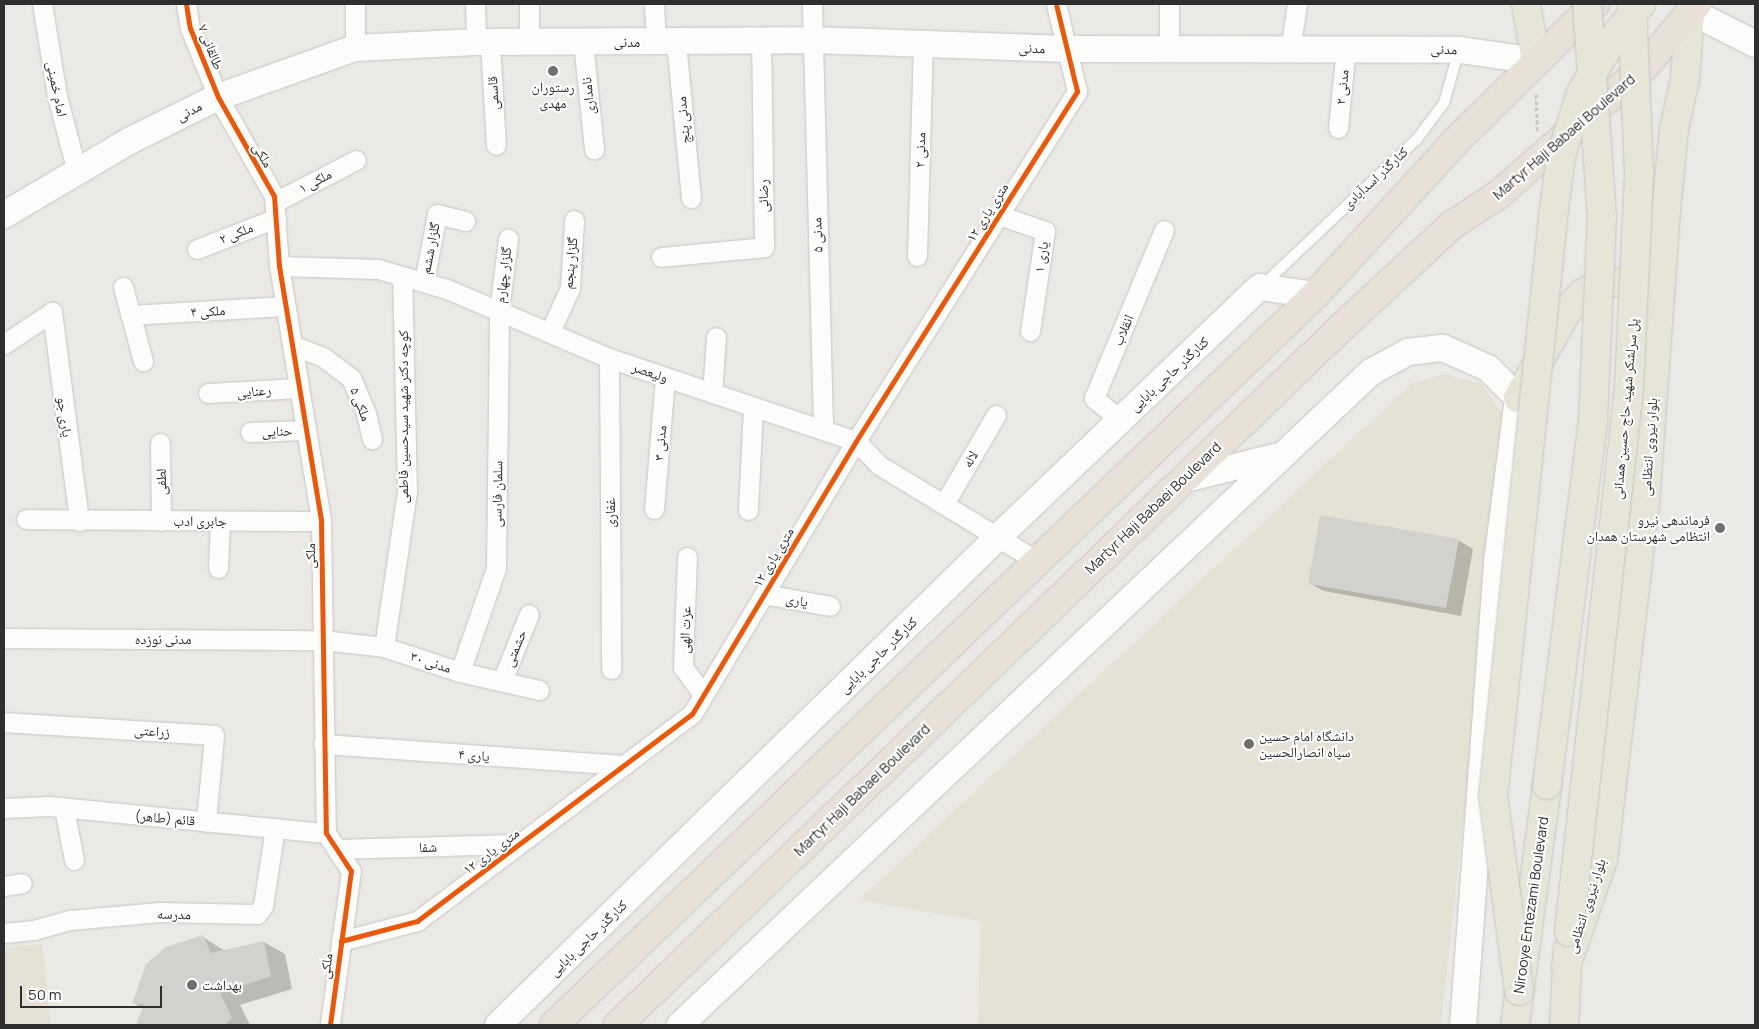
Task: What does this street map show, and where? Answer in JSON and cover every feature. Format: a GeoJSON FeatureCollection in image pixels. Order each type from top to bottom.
{"type":"FeatureCollection","features":[{"type":"Feature","properties":{"kind":"highway"},"geometry":{"type":"LineString","coordinates":[[554,1025],[1315,295],[1455,142],[1595,4]]}},
{"type":"Feature","properties":{"kind":"highway","name":"Martyr Haji Babaei Boulevard"},"geometry":{"type":"LineString","coordinates":[[618,1025],[1134,526],[1452,225],[1498,195],[1537,163],[1645,66],[1693,7]]}},
{"type":"Feature","properties":{"kind":"highway"},"geometry":{"type":"LineString","coordinates":[[1107,495],[1134,526]]}},
{"type":"Feature","properties":{"kind":"main road"},"geometry":{"type":"LineString","coordinates":[[1526,4],[1536,61]]}},
{"type":"Feature","properties":{"kind":"main road","name":"Nirooye Entezami Boulevard"},"geometry":{"type":"LineString","coordinates":[[1515,1025],[1593,421],[1602,217],[1587,4]]}},
{"type":"Feature","properties":{"kind":"main road","name":"پل سرلشکر شهید حاج حسین همدانی"},"geometry":{"type":"LineString","coordinates":[[1566,966],[1629,388],[1639,173],[1632,4]]}},
{"type":"Feature","properties":{"kind":"main road"},"geometry":{"type":"LineString","coordinates":[[1519,991],[1493,796],[1561,156],[1581,94],[1616,34],[1641,4]]}},
{"type":"Feature","properties":{"kind":"main road"},"geometry":{"type":"LineString","coordinates":[[1693,7],[1755,44]]}},
{"type":"Feature","properties":{"kind":"main road","name":"بلوار نیروی انتظامی"},"geometry":{"type":"LineString","coordinates":[[1566,966],[1603,860],[1645,504],[1674,128],[1685,79],[1693,7]]}},
{"type":"Feature","properties":{"kind":"main road","name":"مدنی"},"geometry":{"type":"LineString","coordinates":[[4,215],[130,141],[218,97],[355,48],[483,42],[812,40],[1067,49],[1290,50],[1346,47],[1460,50],[1536,61]]}},
{"type":"Feature","properties":{"kind":"main road"},"geometry":{"type":"LineString","coordinates":[[1463,1025],[1497,563],[1518,398],[1570,306],[1583,293],[1608,281],[1625,282],[1638,285],[1659,303]]}},
{"type":"Feature","properties":{"kind":"main road"},"geometry":{"type":"LineString","coordinates":[[1260,287],[1315,295]]}},
{"type":"Feature","properties":{"kind":"main road","name":"کنارگذر حاجی بابایی"},"geometry":{"type":"LineString","coordinates":[[498,1025],[998,537],[1260,287]]}},
{"type":"Feature","properties":{"kind":"main road"},"geometry":{"type":"LineString","coordinates":[[680,1025],[811,905],[1279,456],[1371,372],[1408,352],[1443,348],[1488,368],[1518,398]]}},
{"type":"Feature","properties":{"kind":"main road"},"geometry":{"type":"LineString","coordinates":[[1182,480],[1279,456]]}},
{"type":"Feature","properties":{"kind":"main road"},"geometry":{"type":"LineString","coordinates":[[1564,1025],[1566,966]]}},
{"type":"Feature","properties":{"kind":"street","name":"امام خمینی"},"geometry":{"type":"LineString","coordinates":[[42,4],[57,96],[77,172]]}},
{"type":"Feature","properties":{"kind":"street","name":"طالقانی ۷"},"geometry":{"type":"LineString","coordinates":[[186,4],[190,28],[218,97]]}},
{"type":"Feature","properties":{"kind":"street"},"geometry":{"type":"LineString","coordinates":[[355,4],[355,48]]}},
{"type":"Feature","properties":{"kind":"street","name":"قاسمی"},"geometry":{"type":"LineString","coordinates":[[475,4],[483,42],[496,145]]}},
{"type":"Feature","properties":{"kind":"street"},"geometry":{"type":"LineString","coordinates":[[529,4],[529,42]]}},
{"type":"Feature","properties":{"kind":"street","name":"مدنی پنج"},"geometry":{"type":"LineString","coordinates":[[654,4],[666,42],[690,198]]}},
{"type":"Feature","properties":{"kind":"street","name":"مدنی ۵"},"geometry":{"type":"LineString","coordinates":[[812,4],[823,430]]}},
{"type":"Feature","properties":{"kind":"street","name":"۱۲ متری یاری"},"geometry":{"type":"LineString","coordinates":[[341,941],[417,921],[692,714],[856,441],[1077,91],[1056,4]]}},
{"type":"Feature","properties":{"kind":"street"},"geometry":{"type":"LineString","coordinates":[[1169,4],[1169,50]]}},
{"type":"Feature","properties":{"kind":"street"},"geometry":{"type":"LineString","coordinates":[[1290,50],[1296,4]]}},
{"type":"Feature","properties":{"kind":"street","name":"رضائی"},"geometry":{"type":"LineString","coordinates":[[661,257],[764,247],[761,41]]}},
{"type":"Feature","properties":{"kind":"street","name":"نامداری"},"geometry":{"type":"LineString","coordinates":[[583,42],[594,149]]}},
{"type":"Feature","properties":{"kind":"street","name":"مدنی ۲"},"geometry":{"type":"LineString","coordinates":[[917,256],[923,44]]}},
{"type":"Feature","properties":{"kind":"street","name":"مدنی ۲"},"geometry":{"type":"LineString","coordinates":[[1338,128],[1346,47]]}},
{"type":"Feature","properties":{"kind":"street","name":"ملکی"},"geometry":{"type":"LineString","coordinates":[[218,97],[275,210],[279,266],[321,522],[326,833],[351,871],[330,1025]]}},
{"type":"Feature","properties":{"kind":"street","name":"ملکی ۱"},"geometry":{"type":"LineString","coordinates":[[275,210],[356,160]]}},
{"type":"Feature","properties":{"kind":"street","name":"ملکی ۲"},"geometry":{"type":"LineString","coordinates":[[196,249],[275,210]]}},
{"type":"Feature","properties":{"kind":"street","name":"گلزار ششم"},"geometry":{"type":"LineString","coordinates":[[424,282],[437,214],[465,220]]}},
{"type":"Feature","properties":{"kind":"street","name":"یاری ۱"},"geometry":{"type":"LineString","coordinates":[[998,215],[1045,231],[1030,331]]}},
{"type":"Feature","properties":{"kind":"street","name":"گلزار پنجم"},"geometry":{"type":"LineString","coordinates":[[550,332],[570,288],[574,220]]}},
{"type":"Feature","properties":{"kind":"street","name":"انقلاب"},"geometry":{"type":"LineString","coordinates":[[1120,420],[1094,398],[1164,230]]}},
{"type":"Feature","properties":{"kind":"street","name":"گلزار چهارم"},"geometry":{"type":"LineString","coordinates":[[499,311],[508,239]]}},
{"type":"Feature","properties":{"kind":"street","name":"ولیعصر"},"geometry":{"type":"LineString","coordinates":[[279,266],[378,269],[424,282],[499,311],[609,358],[856,441],[879,465],[1037,562]]}},
{"type":"Feature","properties":{"kind":"street","name":"کوچه دکتر شهید سیدحسین فاطمی"},"geometry":{"type":"LineString","coordinates":[[384,647],[407,491],[402,276]]}},
{"type":"Feature","properties":{"kind":"street"},"geometry":{"type":"LineString","coordinates":[[123,287],[143,361]]}},
{"type":"Feature","properties":{"kind":"street","name":"ملکی ۴"},"geometry":{"type":"LineString","coordinates":[[130,315],[286,306]]}},
{"type":"Feature","properties":{"kind":"street","name":"سلمان فارسی"},"geometry":{"type":"LineString","coordinates":[[460,672],[496,568],[499,311]]}},
{"type":"Feature","properties":{"kind":"street","name":"یاری جو"},"geometry":{"type":"LineString","coordinates":[[4,344],[52,312],[79,521]]}},
{"type":"Feature","properties":{"kind":"street"},"geometry":{"type":"LineString","coordinates":[[712,393],[716,337]]}},
{"type":"Feature","properties":{"kind":"street","name":"ملکی ۵"},"geometry":{"type":"LineString","coordinates":[[292,345],[323,357],[350,378],[366,413],[372,439]]}},
{"type":"Feature","properties":{"kind":"street","name":"غفاری"},"geometry":{"type":"LineString","coordinates":[[609,358],[611,669]]}},
{"type":"Feature","properties":{"kind":"street","name":"مدنی ۳"},"geometry":{"type":"LineString","coordinates":[[654,509],[665,377]]}},
{"type":"Feature","properties":{"kind":"street","name":"رعنایی"},"geometry":{"type":"LineString","coordinates":[[208,393],[299,388]]}},
{"type":"Feature","properties":{"kind":"street"},"geometry":{"type":"LineString","coordinates":[[748,510],[753,407]]}},
{"type":"Feature","properties":{"kind":"street","name":"لاله"},"geometry":{"type":"LineString","coordinates":[[944,504],[996,415]]}},
{"type":"Feature","properties":{"kind":"street","name":"حنایی"},"geometry":{"type":"LineString","coordinates":[[250,432],[305,430]]}},
{"type":"Feature","properties":{"kind":"street","name":"لطفی"},"geometry":{"type":"LineString","coordinates":[[160,443],[161,521]]}},
{"type":"Feature","properties":{"kind":"street","name":"جابری ادب"},"geometry":{"type":"LineString","coordinates":[[26,519],[321,522]]}},
{"type":"Feature","properties":{"kind":"street"},"geometry":{"type":"LineString","coordinates":[[218,568],[220,521]]}},
{"type":"Feature","properties":{"kind":"street","name":"عزت الهی"},"geometry":{"type":"LineString","coordinates":[[687,558],[683,668],[704,695]]}},
{"type":"Feature","properties":{"kind":"street","name":"یاری"},"geometry":{"type":"LineString","coordinates":[[764,594],[830,606]]}},
{"type":"Feature","properties":{"kind":"street","name":"حشمتی"},"geometry":{"type":"LineString","coordinates":[[502,681],[529,614]]}},
{"type":"Feature","properties":{"kind":"street","name":"مدنی نوزده"},"geometry":{"type":"LineString","coordinates":[[4,638],[322,640]]}},
{"type":"Feature","properties":{"kind":"street","name":"مدنی ۳۰"},"geometry":{"type":"LineString","coordinates":[[322,640],[384,647],[460,672],[539,690]]}},
{"type":"Feature","properties":{"kind":"street","name":"زراعتی"},"geometry":{"type":"LineString","coordinates":[[4,722],[214,736],[206,822]]}},
{"type":"Feature","properties":{"kind":"street","name":"یاری ۴"},"geometry":{"type":"LineString","coordinates":[[324,744],[624,765]]}},
{"type":"Feature","properties":{"kind":"street","name":"قائم (طاهر)"},"geometry":{"type":"LineString","coordinates":[[4,808],[64,808],[326,833]]}},
{"type":"Feature","properties":{"kind":"street"},"geometry":{"type":"LineString","coordinates":[[64,808],[74,860]]}},
{"type":"Feature","properties":{"kind":"street","name":"مدرسه"},"geometry":{"type":"LineString","coordinates":[[4,933],[34,930],[70,920],[160,912],[257,914],[263,906],[275,828]]}},
{"type":"Feature","properties":{"kind":"street","name":"شفا"},"geometry":{"type":"LineString","coordinates":[[337,849],[520,844]]}},
{"type":"Feature","properties":{"kind":"lane","name":"کنارگذر اسدآبادی"},"geometry":{"type":"LineString","coordinates":[[1260,287],[1416,140],[1444,103],[1460,50]]}},
{"type":"Feature","properties":{"kind":"path"},"geometry":{"type":"LineString","coordinates":[[1536,61],[1537,163]]}},
{"type":"Feature","properties":{"kind":"shaded area","name":"دانشگاه امام حسین سپاه انصارالحسین"},"geometry":{"type":"Polygon","coordinates":[[[1443,374],[1482,384],[1507,420],[1441,1025],[978,1025],[981,921],[859,900],[1411,384],[1443,374]]]}},
{"type":"Feature","properties":{"kind":"shaded area"},"geometry":{"type":"Polygon","coordinates":[[[42,944],[51,1025],[4,1025],[4,948],[42,944]]]}},
{"type":"Feature","properties":{"kind":"building"},"geometry":{"type":"Polygon","coordinates":[[[1320,515],[1459,539],[1446,608],[1308,584],[1320,515]]]}},
{"type":"Feature","properties":{"kind":"building","name":"بهداشت"},"geometry":{"type":"Polygon","coordinates":[[[203,935],[211,953],[264,941],[271,976],[220,993],[232,1018],[225,1025],[136,1025],[144,1004],[132,1004],[146,964],[166,947],[203,935]]]}},
{"type":"Feature","properties":{"kind":"cycle path"},"geometry":{"type":"LineString","coordinates":[[186,4],[190,28],[218,97],[274,196],[279,266],[321,521],[326,833],[351,871],[330,1025]]}},
{"type":"Feature","properties":{"kind":"cycle path"},"geometry":{"type":"LineString","coordinates":[[341,941],[417,921],[692,714],[856,441],[1077,91],[1056,4]]}},
{"type":"Feature","properties":{"kind":"place","name":"رستوران مهدی"},"geometry":{"type":"Point","coordinates":[553,71]}},
{"type":"Feature","properties":{"kind":"place","name":"فرماندهی نیرو انتظامی شهرستان همدان"},"geometry":{"type":"Point","coordinates":[1720,528]}},
{"type":"Feature","properties":{"kind":"place","name":"دانشگاه امام حسین سپاه انصارالحسین"},"geometry":{"type":"Point","coordinates":[1249,744]}},
{"type":"Feature","properties":{"kind":"place","name":"بهداشت"},"geometry":{"type":"Point","coordinates":[192,985]}}]}
